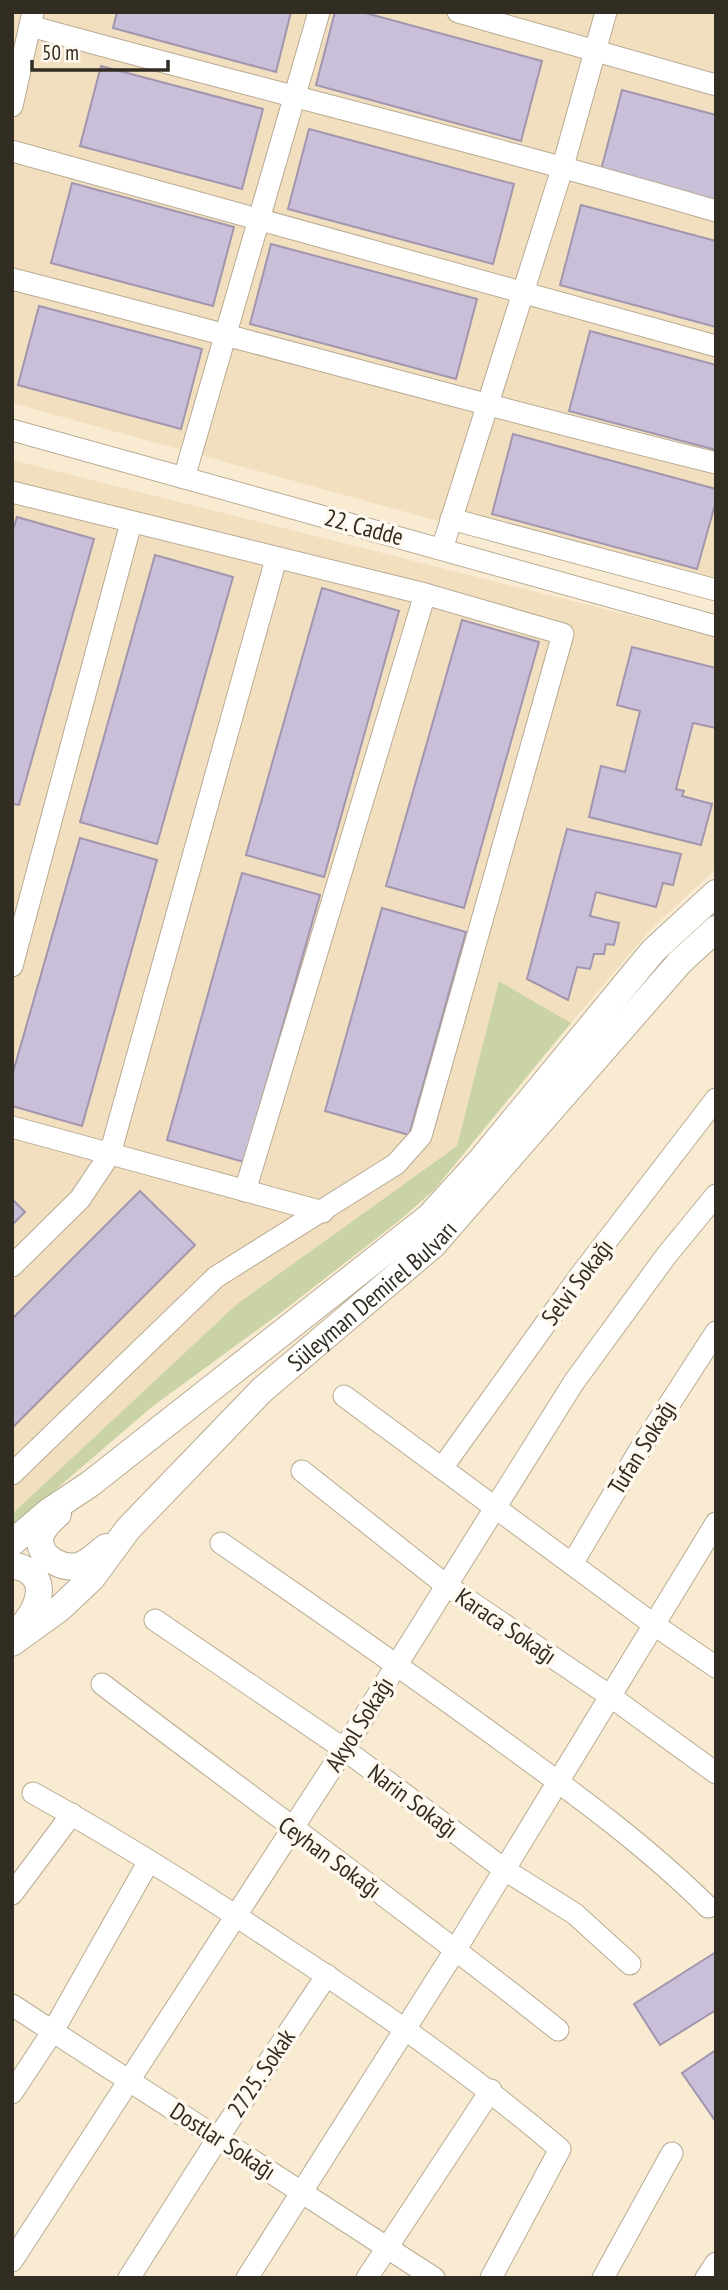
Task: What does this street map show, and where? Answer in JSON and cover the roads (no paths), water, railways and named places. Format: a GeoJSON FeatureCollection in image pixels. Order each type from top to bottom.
{"type":"FeatureCollection","features":[{"type":"Feature","properties":{"kind":"main road","name":"Süleyman Demirel Bulvarı"},"geometry":{"type":"LineString","coordinates":[[12,1543],[48,1512],[90,1484],[429,1217],[481,1160],[653,951],[716,893]]}},
{"type":"Feature","properties":{"kind":"main road","name":"Süleyman Demirel Bulvarı"},"geometry":{"type":"LineString","coordinates":[[12,1641],[59,1609],[92,1578],[128,1530],[262,1390],[433,1245],[680,962],[716,929]]}},
{"type":"Feature","properties":{"kind":"main road"},"geometry":{"type":"LineString","coordinates":[[90,1484],[42,1532],[40,1541],[43,1551],[53,1562],[68,1566],[80,1565],[128,1530]]}},
{"type":"Feature","properties":{"kind":"main road"},"geometry":{"type":"LineString","coordinates":[[12,1565],[31,1574],[39,1590],[39,1601],[34,1614],[12,1641]]}},
{"type":"Feature","properties":{"kind":"street"},"geometry":{"type":"LineString","coordinates":[[184,478],[319,12]]}},
{"type":"Feature","properties":{"kind":"street"},"geometry":{"type":"LineString","coordinates":[[458,12],[716,85]]}},
{"type":"Feature","properties":{"kind":"street"},"geometry":{"type":"LineString","coordinates":[[442,548],[563,166],[597,53],[606,12]]}},
{"type":"Feature","properties":{"kind":"street"},"geometry":{"type":"LineString","coordinates":[[12,106],[31,19],[294,98],[563,166],[716,211]]}},
{"type":"Feature","properties":{"kind":"street"},"geometry":{"type":"LineString","coordinates":[[12,150],[716,346]]}},
{"type":"Feature","properties":{"kind":"street"},"geometry":{"type":"LineString","coordinates":[[12,279],[226,333],[486,407],[716,463]]}},
{"type":"Feature","properties":{"kind":"street","name":"22. Cadde"},"geometry":{"type":"LineString","coordinates":[[12,430],[716,626]]}},
{"type":"Feature","properties":{"kind":"street"},"geometry":{"type":"LineString","coordinates":[[12,492],[425,594],[563,634],[421,1136],[396,1164],[216,1277],[12,1474]]}},
{"type":"Feature","properties":{"kind":"street"},"geometry":{"type":"LineString","coordinates":[[451,519],[714,585]]}},
{"type":"Feature","properties":{"kind":"street"},"geometry":{"type":"LineString","coordinates":[[12,966],[131,523]]}},
{"type":"Feature","properties":{"kind":"street"},"geometry":{"type":"LineString","coordinates":[[12,1266],[80,1199],[110,1154],[276,559]]}},
{"type":"Feature","properties":{"kind":"street"},"geometry":{"type":"LineString","coordinates":[[245,1191],[425,594]]}},
{"type":"Feature","properties":{"kind":"street","name":"Selvi Sokağı"},"geometry":{"type":"LineString","coordinates":[[442,1468],[579,1278],[716,1099]]}},
{"type":"Feature","properties":{"kind":"street"},"geometry":{"type":"LineString","coordinates":[[12,1128],[323,1212]]}},
{"type":"Feature","properties":{"kind":"street","name":"Akyol Sokağı"},"geometry":{"type":"LineString","coordinates":[[12,2261],[344,1749],[574,1382],[666,1256],[716,1195]]}},
{"type":"Feature","properties":{"kind":"street","name":"Tufan Sokağı"},"geometry":{"type":"LineString","coordinates":[[572,1564],[639,1451],[716,1332]]}},
{"type":"Feature","properties":{"kind":"street"},"geometry":{"type":"LineString","coordinates":[[344,1396],[653,1624],[716,1667]]}},
{"type":"Feature","properties":{"kind":"street","name":"Karaca Sokağı"},"geometry":{"type":"LineString","coordinates":[[302,1471],[447,1586],[610,1696],[716,1773]]}},
{"type":"Feature","properties":{"kind":"street"},"geometry":{"type":"LineString","coordinates":[[247,2278],[407,2028],[653,1624],[712,1537]]}},
{"type":"Feature","properties":{"kind":"street"},"geometry":{"type":"LineString","coordinates":[[221,1543],[397,1664],[558,1781],[675,1874],[708,1907]]}},
{"type":"Feature","properties":{"kind":"street","name":"Narin Sokağı"},"geometry":{"type":"LineString","coordinates":[[155,1620],[344,1749],[505,1870],[575,1914],[630,1964]]}},
{"type":"Feature","properties":{"kind":"street","name":"Ceyhan Sokağı"},"geometry":{"type":"LineString","coordinates":[[102,1684],[292,1829],[456,1949],[558,2030]]}},
{"type":"Feature","properties":{"kind":"street"},"geometry":{"type":"LineString","coordinates":[[33,1793],[149,1861],[407,2028],[491,2090],[560,2149],[491,2278]]}},
{"type":"Feature","properties":{"kind":"street"},"geometry":{"type":"LineString","coordinates":[[12,1894],[72,1814]]}},
{"type":"Feature","properties":{"kind":"street"},"geometry":{"type":"LineString","coordinates":[[12,2094],[53,2031],[149,1861]]}},
{"type":"Feature","properties":{"kind":"street","name":"2725. Sokak"},"geometry":{"type":"LineString","coordinates":[[129,2278],[327,1975]]}},
{"type":"Feature","properties":{"kind":"street","name":"Dostlar Sokağı"},"geometry":{"type":"LineString","coordinates":[[12,2005],[434,2278]]}},
{"type":"Feature","properties":{"kind":"street"},"geometry":{"type":"LineString","coordinates":[[367,2278],[385,2246],[491,2090]]}},
{"type":"Feature","properties":{"kind":"street"},"geometry":{"type":"LineString","coordinates":[[603,2278],[671,2153]]}},
{"type":"Feature","properties":{"kind":"street"},"geometry":{"type":"LineString","coordinates":[[706,2278],[716,2263]]}}]}
